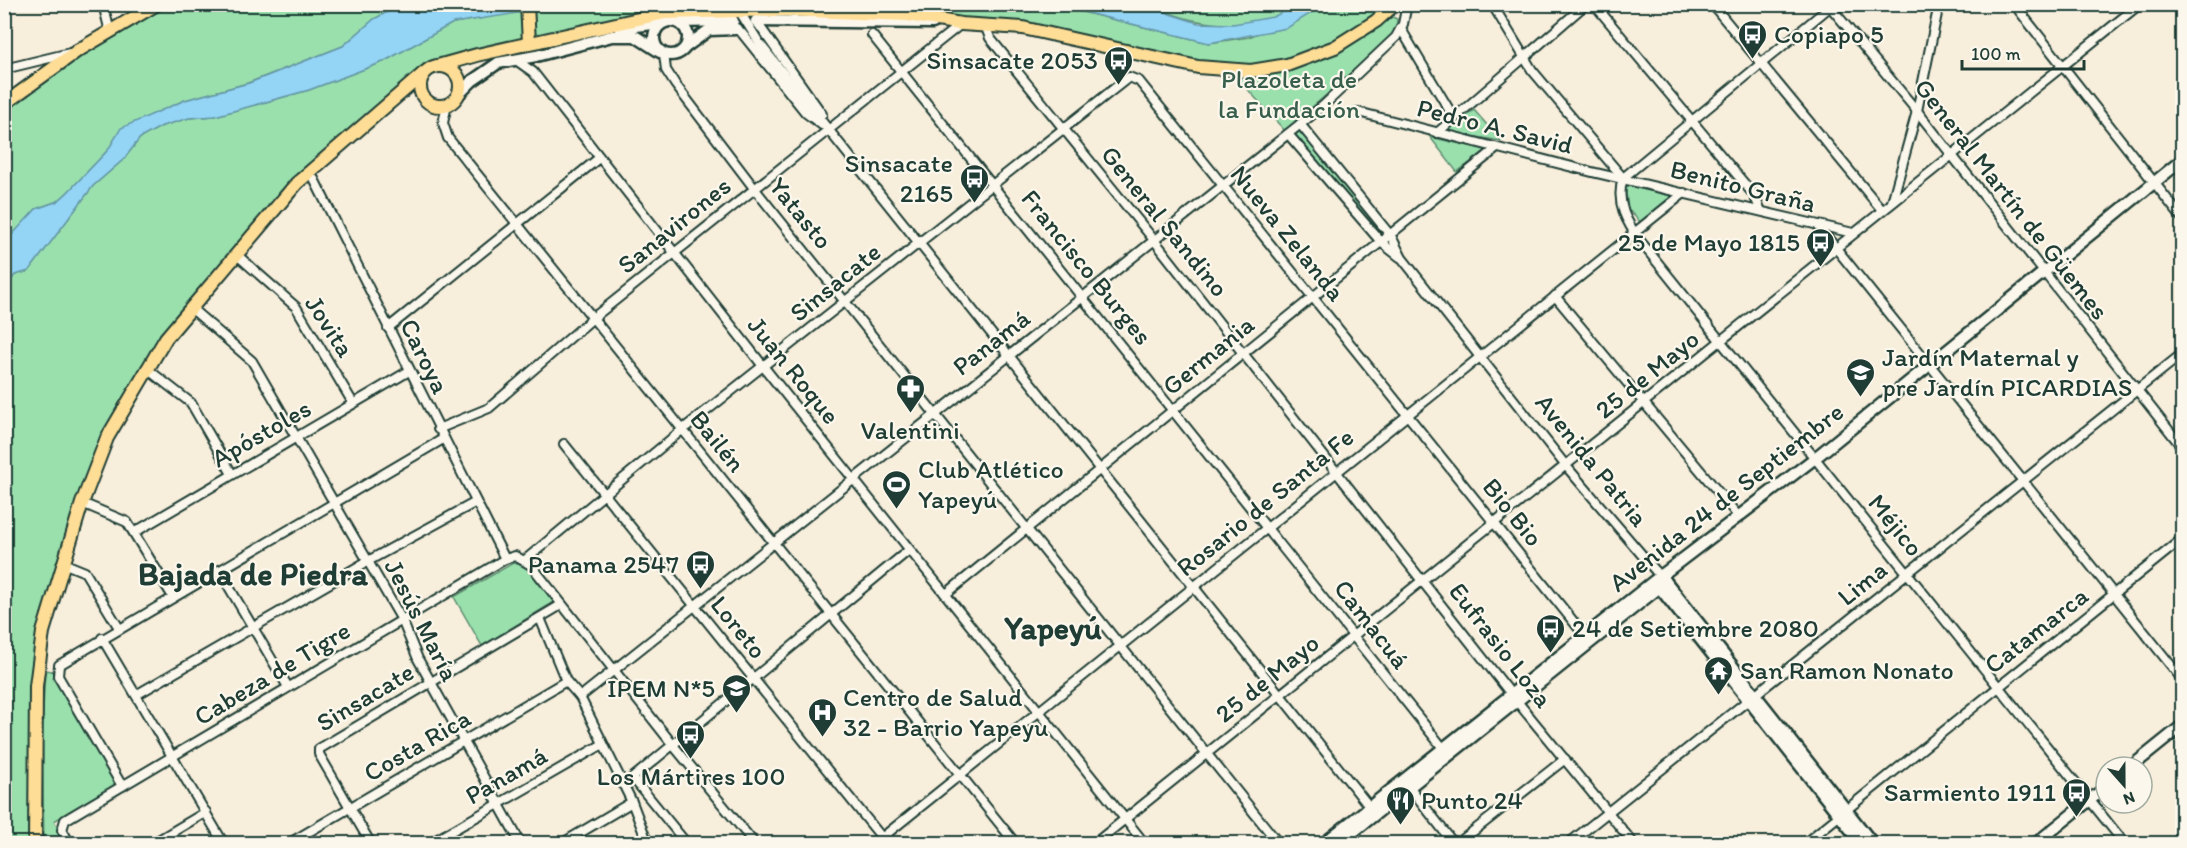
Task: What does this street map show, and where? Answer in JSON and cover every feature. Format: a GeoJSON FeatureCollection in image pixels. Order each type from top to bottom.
{"type":"FeatureCollection","features":[{"type":"Feature","properties":{"kind":"main road"},"geometry":{"type":"LineString","coordinates":[[4,104],[77,51],[157,4]]}},
{"type":"Feature","properties":{"kind":"main road"},"geometry":{"type":"LineString","coordinates":[[527,4],[529,43]]}},
{"type":"Feature","properties":{"kind":"main road"},"geometry":{"type":"LineString","coordinates":[[756,21],[985,25],[1045,32],[1198,68],[1251,71],[1287,65],[1335,47],[1376,21],[1395,4]]}},
{"type":"Feature","properties":{"kind":"main road"},"geometry":{"type":"LineString","coordinates":[[35,843],[38,668],[43,632],[82,503],[107,438],[146,368],[166,338],[308,172],[429,70],[573,33],[665,13],[908,15],[961,24]]}},
{"type":"Feature","properties":{"kind":"main road"},"geometry":{"type":"LineString","coordinates":[[573,33],[736,14]]}},
{"type":"Feature","properties":{"kind":"main road"},"geometry":{"type":"LineString","coordinates":[[458,95],[460,82],[457,75],[447,67],[429,70],[420,85],[423,98],[434,105],[447,105],[492,66],[618,35],[635,36],[662,53],[680,54],[709,30],[736,14]]}},
{"type":"Feature","properties":{"kind":"main road"},"geometry":{"type":"LineString","coordinates":[[678,22],[686,30],[687,46]]}},
{"type":"Feature","properties":{"kind":"main road"},"geometry":{"type":"LineString","coordinates":[[661,23],[653,38],[662,53]]}},
{"type":"Feature","properties":{"kind":"main road","name":"Avenida 24 de Septiembre"},"geometry":{"type":"LineString","coordinates":[[1406,783],[1443,748],[1515,698],[1585,636],[1660,581],[1739,516],[1815,458],[2182,160]]}},
{"type":"Feature","properties":{"kind":"main road","name":"Avenida 24 de Septiembre"},"geometry":{"type":"LineString","coordinates":[[1323,843],[1372,810],[1650,595],[1660,581]]}},
{"type":"Feature","properties":{"kind":"main road","name":"Avenida Patria"},"geometry":{"type":"LineString","coordinates":[[1660,581],[1843,812],[1862,843]]}},
{"type":"Feature","properties":{"kind":"main road"},"geometry":{"type":"LineString","coordinates":[[2146,755],[2182,726]]}},
{"type":"Feature","properties":{"kind":"main road"},"geometry":{"type":"LineString","coordinates":[[2035,843],[2094,797]]}},
{"type":"Feature","properties":{"kind":"main road","name":"Avenida 24 de Septiembre"},"geometry":{"type":"LineString","coordinates":[[1338,843],[1372,810]]}},
{"type":"Feature","properties":{"kind":"main road","name":"Avenida Patria"},"geometry":{"type":"LineString","coordinates":[[1843,812],[1873,843]]}},
{"type":"Feature","properties":{"kind":"street"},"geometry":{"type":"LineString","coordinates":[[103,4],[110,32]]}},
{"type":"Feature","properties":{"kind":"street","name":"Panamá"},"geometry":{"type":"LineString","coordinates":[[580,697],[1300,124],[1390,45],[1401,29],[1407,4]]}},
{"type":"Feature","properties":{"kind":"street"},"geometry":{"type":"LineString","coordinates":[[1492,4],[1524,59],[1623,178],[1830,5]]}},
{"type":"Feature","properties":{"kind":"street"},"geometry":{"type":"LineString","coordinates":[[1437,133],[1586,4]]}},
{"type":"Feature","properties":{"kind":"street"},"geometry":{"type":"LineString","coordinates":[[1594,4],[1691,123],[1754,195],[1761,211]]}},
{"type":"Feature","properties":{"kind":"street"},"geometry":{"type":"LineString","coordinates":[[1712,4],[1882,210]]}},
{"type":"Feature","properties":{"kind":"street"},"geometry":{"type":"LineString","coordinates":[[1892,202],[1917,111],[1939,4]]}},
{"type":"Feature","properties":{"kind":"street"},"geometry":{"type":"LineString","coordinates":[[2014,4],[2182,218]]}},
{"type":"Feature","properties":{"kind":"street","name":"25 de Mayo"},"geometry":{"type":"LineString","coordinates":[[1094,843],[2140,4]]}},
{"type":"Feature","properties":{"kind":"street","name":"General Martín de Güemes"},"geometry":{"type":"LineString","coordinates":[[1830,5],[1917,111],[1950,156],[2182,447]]}},
{"type":"Feature","properties":{"kind":"street"},"geometry":{"type":"LineString","coordinates":[[736,14],[741,32],[806,113],[829,129]]}},
{"type":"Feature","properties":{"kind":"street"},"geometry":{"type":"LineString","coordinates":[[736,14],[1372,810]]}},
{"type":"Feature","properties":{"kind":"street"},"geometry":{"type":"LineString","coordinates":[[756,21],[820,111],[829,129]]}},
{"type":"Feature","properties":{"kind":"street","name":"Sanavirones"},"geometry":{"type":"LineString","coordinates":[[438,429],[489,408],[593,318],[961,24]]}},
{"type":"Feature","properties":{"kind":"street","name":"General Sandino"},"geometry":{"type":"LineString","coordinates":[[985,25],[990,38],[1337,471]]}},
{"type":"Feature","properties":{"kind":"street"},"geometry":{"type":"LineString","coordinates":[[1401,29],[1454,118]]}},
{"type":"Feature","properties":{"kind":"street","name":"Francisco Burges"},"geometry":{"type":"LineString","coordinates":[[872,35],[1268,527]]}},
{"type":"Feature","properties":{"kind":"street"},"geometry":{"type":"LineString","coordinates":[[4,69],[77,51]]}},
{"type":"Feature","properties":{"kind":"street","name":"Yatasto"},"geometry":{"type":"LineString","coordinates":[[662,53],[664,63],[675,84],[754,188],[1279,843]]}},
{"type":"Feature","properties":{"kind":"street","name":"Juan Roque"},"geometry":{"type":"LineString","coordinates":[[514,59],[533,72],[909,550],[1145,843]]}},
{"type":"Feature","properties":{"kind":"street","name":"Sinsacate"},"geometry":{"type":"LineString","coordinates":[[525,560],[682,430],[1124,78],[1135,77]]}},
{"type":"Feature","properties":{"kind":"street","name":"Nueva Zelanda"},"geometry":{"type":"LineString","coordinates":[[1135,77],[1408,414]]}},
{"type":"Feature","properties":{"kind":"street","name":"Bailén"},"geometry":{"type":"LineString","coordinates":[[447,105],[443,117],[444,132],[1016,843]]}},
{"type":"Feature","properties":{"kind":"street","name":"Pedro A. Savid"},"geometry":{"type":"LineString","coordinates":[[1358,112],[1623,178]]}},
{"type":"Feature","properties":{"kind":"street"},"geometry":{"type":"LineString","coordinates":[[1300,124],[1391,236],[1402,258]]}},
{"type":"Feature","properties":{"kind":"street"},"geometry":{"type":"LineString","coordinates":[[1288,134],[1382,243],[1402,258]]}},
{"type":"Feature","properties":{"kind":"street","name":"Germania"},"geometry":{"type":"LineString","coordinates":[[946,594],[1497,148]]}},
{"type":"Feature","properties":{"kind":"street"},"geometry":{"type":"LineString","coordinates":[[388,328],[599,158]]}},
{"type":"Feature","properties":{"kind":"street","name":"Caroya"},"geometry":{"type":"LineString","coordinates":[[308,172],[314,179],[505,559]]}},
{"type":"Feature","properties":{"kind":"street","name":"Benito Graña"},"geometry":{"type":"LineString","coordinates":[[1623,178],[1819,227],[1853,233]]}},
{"type":"Feature","properties":{"kind":"street","name":"Méjico"},"geometry":{"type":"LineString","coordinates":[[1623,178],[1619,199],[1634,233],[2126,843]]}},
{"type":"Feature","properties":{"kind":"street","name":"Rosario de Santa Fe"},"geometry":{"type":"LineString","coordinates":[[874,843],[885,840],[960,774],[1684,193]]}},
{"type":"Feature","properties":{"kind":"street"},"geometry":{"type":"LineString","coordinates":[[1819,227],[2182,679]]}},
{"type":"Feature","properties":{"kind":"street","name":"Jovita"},"geometry":{"type":"LineString","coordinates":[[236,254],[296,307],[353,403]]}},
{"type":"Feature","properties":{"kind":"street","name":"Avenida Patria"},"geometry":{"type":"LineString","coordinates":[[1402,258],[1660,581]]}},
{"type":"Feature","properties":{"kind":"street"},"geometry":{"type":"LineString","coordinates":[[1555,296],[1739,516]]}},
{"type":"Feature","properties":{"kind":"street","name":"Jesús María"},"geometry":{"type":"LineString","coordinates":[[192,309],[247,354],[402,620],[430,682],[462,744],[521,843]]}},
{"type":"Feature","properties":{"kind":"street","name":"Lima"},"geometry":{"type":"LineString","coordinates":[[1568,843],[2182,354]]}},
{"type":"Feature","properties":{"kind":"street"},"geometry":{"type":"LineString","coordinates":[[146,368],[191,403],[232,474]]}},
{"type":"Feature","properties":{"kind":"street","name":"Apóstoles"},"geometry":{"type":"LineString","coordinates":[[135,532],[409,371]]}},
{"type":"Feature","properties":{"kind":"street","name":"Bio Bio"},"geometry":{"type":"LineString","coordinates":[[1408,414],[1585,636]]}},
{"type":"Feature","properties":{"kind":"street"},"geometry":{"type":"LineString","coordinates":[[122,786],[57,671],[59,665],[443,439]]}},
{"type":"Feature","properties":{"kind":"street","name":"Loreto"},"geometry":{"type":"LineString","coordinates":[[564,444],[885,840]]}},
{"type":"Feature","properties":{"kind":"street","name":"Eufrasio Loza"},"geometry":{"type":"LineString","coordinates":[[1337,471],[1515,698],[1634,843]]}},
{"type":"Feature","properties":{"kind":"street"},"geometry":{"type":"LineString","coordinates":[[136,695],[368,561],[476,502]]}},
{"type":"Feature","properties":{"kind":"street"},"geometry":{"type":"LineString","coordinates":[[82,503],[123,519],[135,532],[173,597]]}},
{"type":"Feature","properties":{"kind":"street","name":"Camacuá"},"geometry":{"type":"LineString","coordinates":[[1268,527],[1443,748]]}},
{"type":"Feature","properties":{"kind":"street","name":"Catamarca"},"geometry":{"type":"LineString","coordinates":[[1804,843],[2182,539]]}},
{"type":"Feature","properties":{"kind":"street"},"geometry":{"type":"LineString","coordinates":[[624,785],[832,616],[909,550]]}},
{"type":"Feature","properties":{"kind":"street"},"geometry":{"type":"LineString","coordinates":[[505,559],[515,556],[525,560],[673,745],[755,843]]}},
{"type":"Feature","properties":{"kind":"street","name":"Cabeza de Tigre"},"geometry":{"type":"LineString","coordinates":[[70,843],[62,825],[65,820],[505,559]]}},
{"type":"Feature","properties":{"kind":"street"},"geometry":{"type":"LineString","coordinates":[[63,562],[85,572],[119,628]]}},
{"type":"Feature","properties":{"kind":"street"},"geometry":{"type":"LineString","coordinates":[[219,570],[288,687]]}},
{"type":"Feature","properties":{"kind":"street","name":"Sinsacate"},"geometry":{"type":"LineString","coordinates":[[349,808],[319,754],[322,745],[561,605]]}},
{"type":"Feature","properties":{"kind":"street"},"geometry":{"type":"LineString","coordinates":[[540,618],[566,681],[580,697],[632,802],[648,843]]}},
{"type":"Feature","properties":{"kind":"street"},"geometry":{"type":"LineString","coordinates":[[102,638],[224,843]]}},
{"type":"Feature","properties":{"kind":"street","name":"Costa Rica"},"geometry":{"type":"LineString","coordinates":[[288,843],[462,744],[566,681]]}},
{"type":"Feature","properties":{"kind":"street","name":"Panamá"},"geometry":{"type":"LineString","coordinates":[[429,843],[603,744]]}},
{"type":"Feature","properties":{"kind":"street"},"geometry":{"type":"LineString","coordinates":[[1406,783],[1455,843],[1565,759]]}},
{"type":"Feature","properties":{"kind":"street"},"geometry":{"type":"LineString","coordinates":[[633,778],[687,843]]}},
{"type":"Feature","properties":{"kind":"street"},"geometry":{"type":"LineString","coordinates":[[561,843],[632,802]]}},
{"type":"Feature","properties":{"kind":"street"},"geometry":{"type":"LineString","coordinates":[[349,808],[370,843]]}},
{"type":"Feature","properties":{"kind":"street"},"geometry":{"type":"LineString","coordinates":[[153,843],[206,812]]}},
{"type":"Feature","properties":{"kind":"green space"},"geometry":{"type":"Polygon","coordinates":[[[570,4],[1041,4],[1209,43],[1249,37],[1324,5],[1395,5],[1357,34],[1251,71],[919,15],[665,13],[440,66],[424,73],[308,172],[192,309],[107,438],[43,632],[35,843],[5,843],[4,289],[15,275],[29,271],[93,186],[124,159],[140,138],[162,126],[189,118],[215,116],[309,90],[383,62],[453,23],[570,4]]]}},
{"type":"Feature","properties":{"kind":"green space"},"geometry":{"type":"Polygon","coordinates":[[[157,5],[401,5],[374,19],[343,46],[248,83],[185,100],[122,128],[108,150],[68,192],[58,201],[36,209],[5,246],[5,104],[157,5]]]}},
{"type":"Feature","properties":{"kind":"green space"},"geometry":{"type":"Polygon","coordinates":[[[1152,5],[1297,5],[1263,20],[1244,24],[1225,24],[1187,18],[1152,5]]]}},
{"type":"Feature","properties":{"kind":"green space","name":"Plazoleta de la Fundación"},"geometry":{"type":"Polygon","coordinates":[[[1390,16],[1397,19],[1391,38],[1285,131],[1234,74],[1269,72],[1390,16]]]}},
{"type":"Feature","properties":{"kind":"green space"},"geometry":{"type":"Polygon","coordinates":[[[1474,110],[1501,141],[1447,132],[1474,110]]]}},
{"type":"Feature","properties":{"kind":"green space"},"geometry":{"type":"Polygon","coordinates":[[[1299,130],[1389,235],[1384,239],[1294,135],[1299,130]]]}},
{"type":"Feature","properties":{"kind":"green space"},"geometry":{"type":"Polygon","coordinates":[[[1430,137],[1487,150],[1457,172],[1430,137]]]}},
{"type":"Feature","properties":{"kind":"green space"},"geometry":{"type":"Polygon","coordinates":[[[1625,185],[1672,196],[1640,222],[1628,209],[1625,185]]]}},
{"type":"Feature","properties":{"kind":"green space"},"geometry":{"type":"Polygon","coordinates":[[[513,563],[527,566],[554,602],[482,646],[454,597],[513,563]]]}},
{"type":"Feature","properties":{"kind":"green space"},"geometry":{"type":"Polygon","coordinates":[[[45,670],[52,671],[117,784],[54,821],[67,843],[44,844],[42,730],[45,670]]]}},
{"type":"Feature","properties":{"kind":"water"},"geometry":{"type":"Polygon","coordinates":[[[401,5],[570,5],[453,23],[383,62],[309,90],[215,116],[189,118],[162,126],[140,138],[124,159],[93,186],[29,271],[15,275],[5,289],[5,246],[10,237],[36,209],[58,201],[68,192],[108,150],[121,128],[185,100],[249,83],[343,46],[374,19],[401,5]]]}},
{"type":"Feature","properties":{"kind":"water"},"geometry":{"type":"Polygon","coordinates":[[[1041,5],[1152,5],[1170,14],[1198,23],[1233,24],[1273,17],[1297,5],[1324,5],[1287,28],[1209,43],[1075,10],[1041,5]]]}},
{"type":"Feature","properties":{"kind":"place","name":"Copiapo 5"},"geometry":{"type":"Point","coordinates":[1753,60]}},
{"type":"Feature","properties":{"kind":"place","name":"Sinsacate 2053"},"geometry":{"type":"Point","coordinates":[1119,86]}},
{"type":"Feature","properties":{"kind":"place","name":"Sinsacate 2165"},"geometry":{"type":"Point","coordinates":[974,204]}},
{"type":"Feature","properties":{"kind":"place","name":"25 de Mayo 1815"},"geometry":{"type":"Point","coordinates":[1821,268]}},
{"type":"Feature","properties":{"kind":"place","name":"Jardín Maternal y pre Jardín PICARDIAS"},"geometry":{"type":"Point","coordinates":[1861,398]}},
{"type":"Feature","properties":{"kind":"place","name":"Valentini"},"geometry":{"type":"Point","coordinates":[910,414]}},
{"type":"Feature","properties":{"kind":"place","name":"Club Atlético Yapeyú"},"geometry":{"type":"Point","coordinates":[897,510]}},
{"type":"Feature","properties":{"kind":"place","name":"Panama 2547"},"geometry":{"type":"Point","coordinates":[700,590]}},
{"type":"Feature","properties":{"kind":"place","name":"24 de Setiembre 2080"},"geometry":{"type":"Point","coordinates":[1551,654]}},
{"type":"Feature","properties":{"kind":"place","name":"San Ramon Nonato"},"geometry":{"type":"Point","coordinates":[1719,696]}},
{"type":"Feature","properties":{"kind":"place","name":"IPEM N*5"},"geometry":{"type":"Point","coordinates":[736,714]}},
{"type":"Feature","properties":{"kind":"place","name":"Centro de Salud 32 - Barrio Yapeyu"},"geometry":{"type":"Point","coordinates":[822,738]}},
{"type":"Feature","properties":{"kind":"place","name":"Los Mártires 100"},"geometry":{"type":"Point","coordinates":[691,760]}},
{"type":"Feature","properties":{"kind":"place","name":"Sarmiento 1911"},"geometry":{"type":"Point","coordinates":[2077,818]}},
{"type":"Feature","properties":{"kind":"place","name":"Punto 24"},"geometry":{"type":"Point","coordinates":[1400,826]}},
{"type":"Feature","properties":{"kind":"district","name":"Bajada de Piedra"},"geometry":{"type":"Point","coordinates":[253,574]}},
{"type":"Feature","properties":{"kind":"district","name":"Yapeyú"},"geometry":{"type":"Point","coordinates":[1053,628]}}]}
